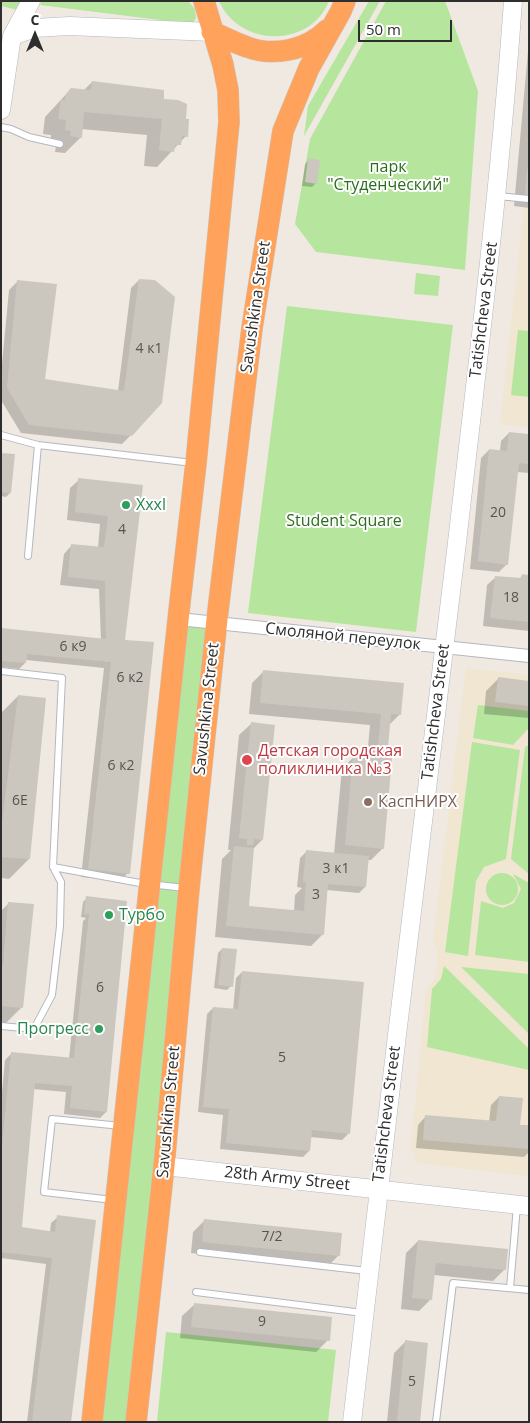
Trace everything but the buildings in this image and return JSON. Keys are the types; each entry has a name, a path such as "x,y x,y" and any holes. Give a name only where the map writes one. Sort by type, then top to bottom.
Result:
{"highway":[{"path":"92,1422 196,463 229,122 223,64 204,3"},
{"name":"Savushkina Street","path":"212,32 250,48 283,52 304,46 326,32 343,6"},
{"name":"Savushkina Street","path":"136,1422 164,1166 189,888 216,624 252,328 284,131 309,68 343,6"}],"main road":[{"path":"1,110 9,34 31,1"},
{"name":"Tatishcheva Street","path":"352,1422 378,1189 497,196 513,1"},
{"path":"9,34 34,28 69,26 212,32"},
{"name":"28th Army Street","path":"164,1166 523,1205"}],"street":[{"name":"Смоляной переулок","path":"179,619 529,656"}],"lane":[{"path":"1,127 29,137 60,144"},
{"path":"497,196 529,198"},
{"path":"1,435 38,445 196,463"},
{"path":"28,556 38,445"},
{"path":"1,671 62,678 53,867 61,882 60,926 52,995 34,1029 1,1026"},
{"path":"53,867 151,884 189,888"},
{"path":"116,1200 44,1192 52,1119 124,1127"},
{"path":"510,1288 523,1205"},
{"path":"200,1252 369,1272"},
{"path":"436,1422 453,1283 529,1290"},
{"path":"196,1292 364,1314"}],"shaded area":[{"path":"524,208 529,208 529,427 500,424"},
{"path":"466,668 529,675 529,1176 417,1163 411,1148 426,989 434,980 438,965 437,950 433,940"}],"green space":[{"path":"1,1 23,1 18,10 1,6"},
{"path":"42,1 188,1 195,9 196,18 192,24 40,5"},
{"path":"219,1 329,1 320,17 307,28 291,34 274,36 258,34 242,27 229,16"},
{"path":"369,1 380,1 304,136 308,106"},
{"name":"парк \"Студенческий\"","path":"386,1 445,1 478,91 465,270 316,252 295,224 310,139"},
{"path":"416,273 440,276 438,296 414,294"},
{"name":"Student Square","path":"287,306 453,325 416,632 248,613"},
{"path":"518,330 529,331 529,397 511,395"},
{"path":"183,624 210,627 133,1422 93,1422"},
{"path":"478,705 529,711 529,730 513,745 473,738"},
{"path":"472,742 520,750 506,859 484,867 476,881 468,956 445,952"},
{"path":"529,745 529,874 511,859 525,747"},
{"path":"502,873 508,874 513,878 517,883 517,895 513,900 508,904 502,905 496,904 491,900 487,895 486,889 487,883 491,878 496,874"},
{"path":"513,874 529,883 529,962 475,955 481,901 503,908 514,903 521,889"},
{"path":"444,966 529,1049 529,1070 427,1047 432,989 441,979"},
{"path":"461,967 529,974 529,1034"},
{"path":"166,1332 336,1350 328,1422 157,1422"}],"place":[{"name":"Xxxl","path":"126,505"},
{"name":"Детская городская поликлиника №3","path":"247,760"},
{"name":"КаспНИРХ","path":"368,802"},
{"name":"Турбо","path":"109,915"},
{"name":"Прогресс","path":"99,1029"}]}
